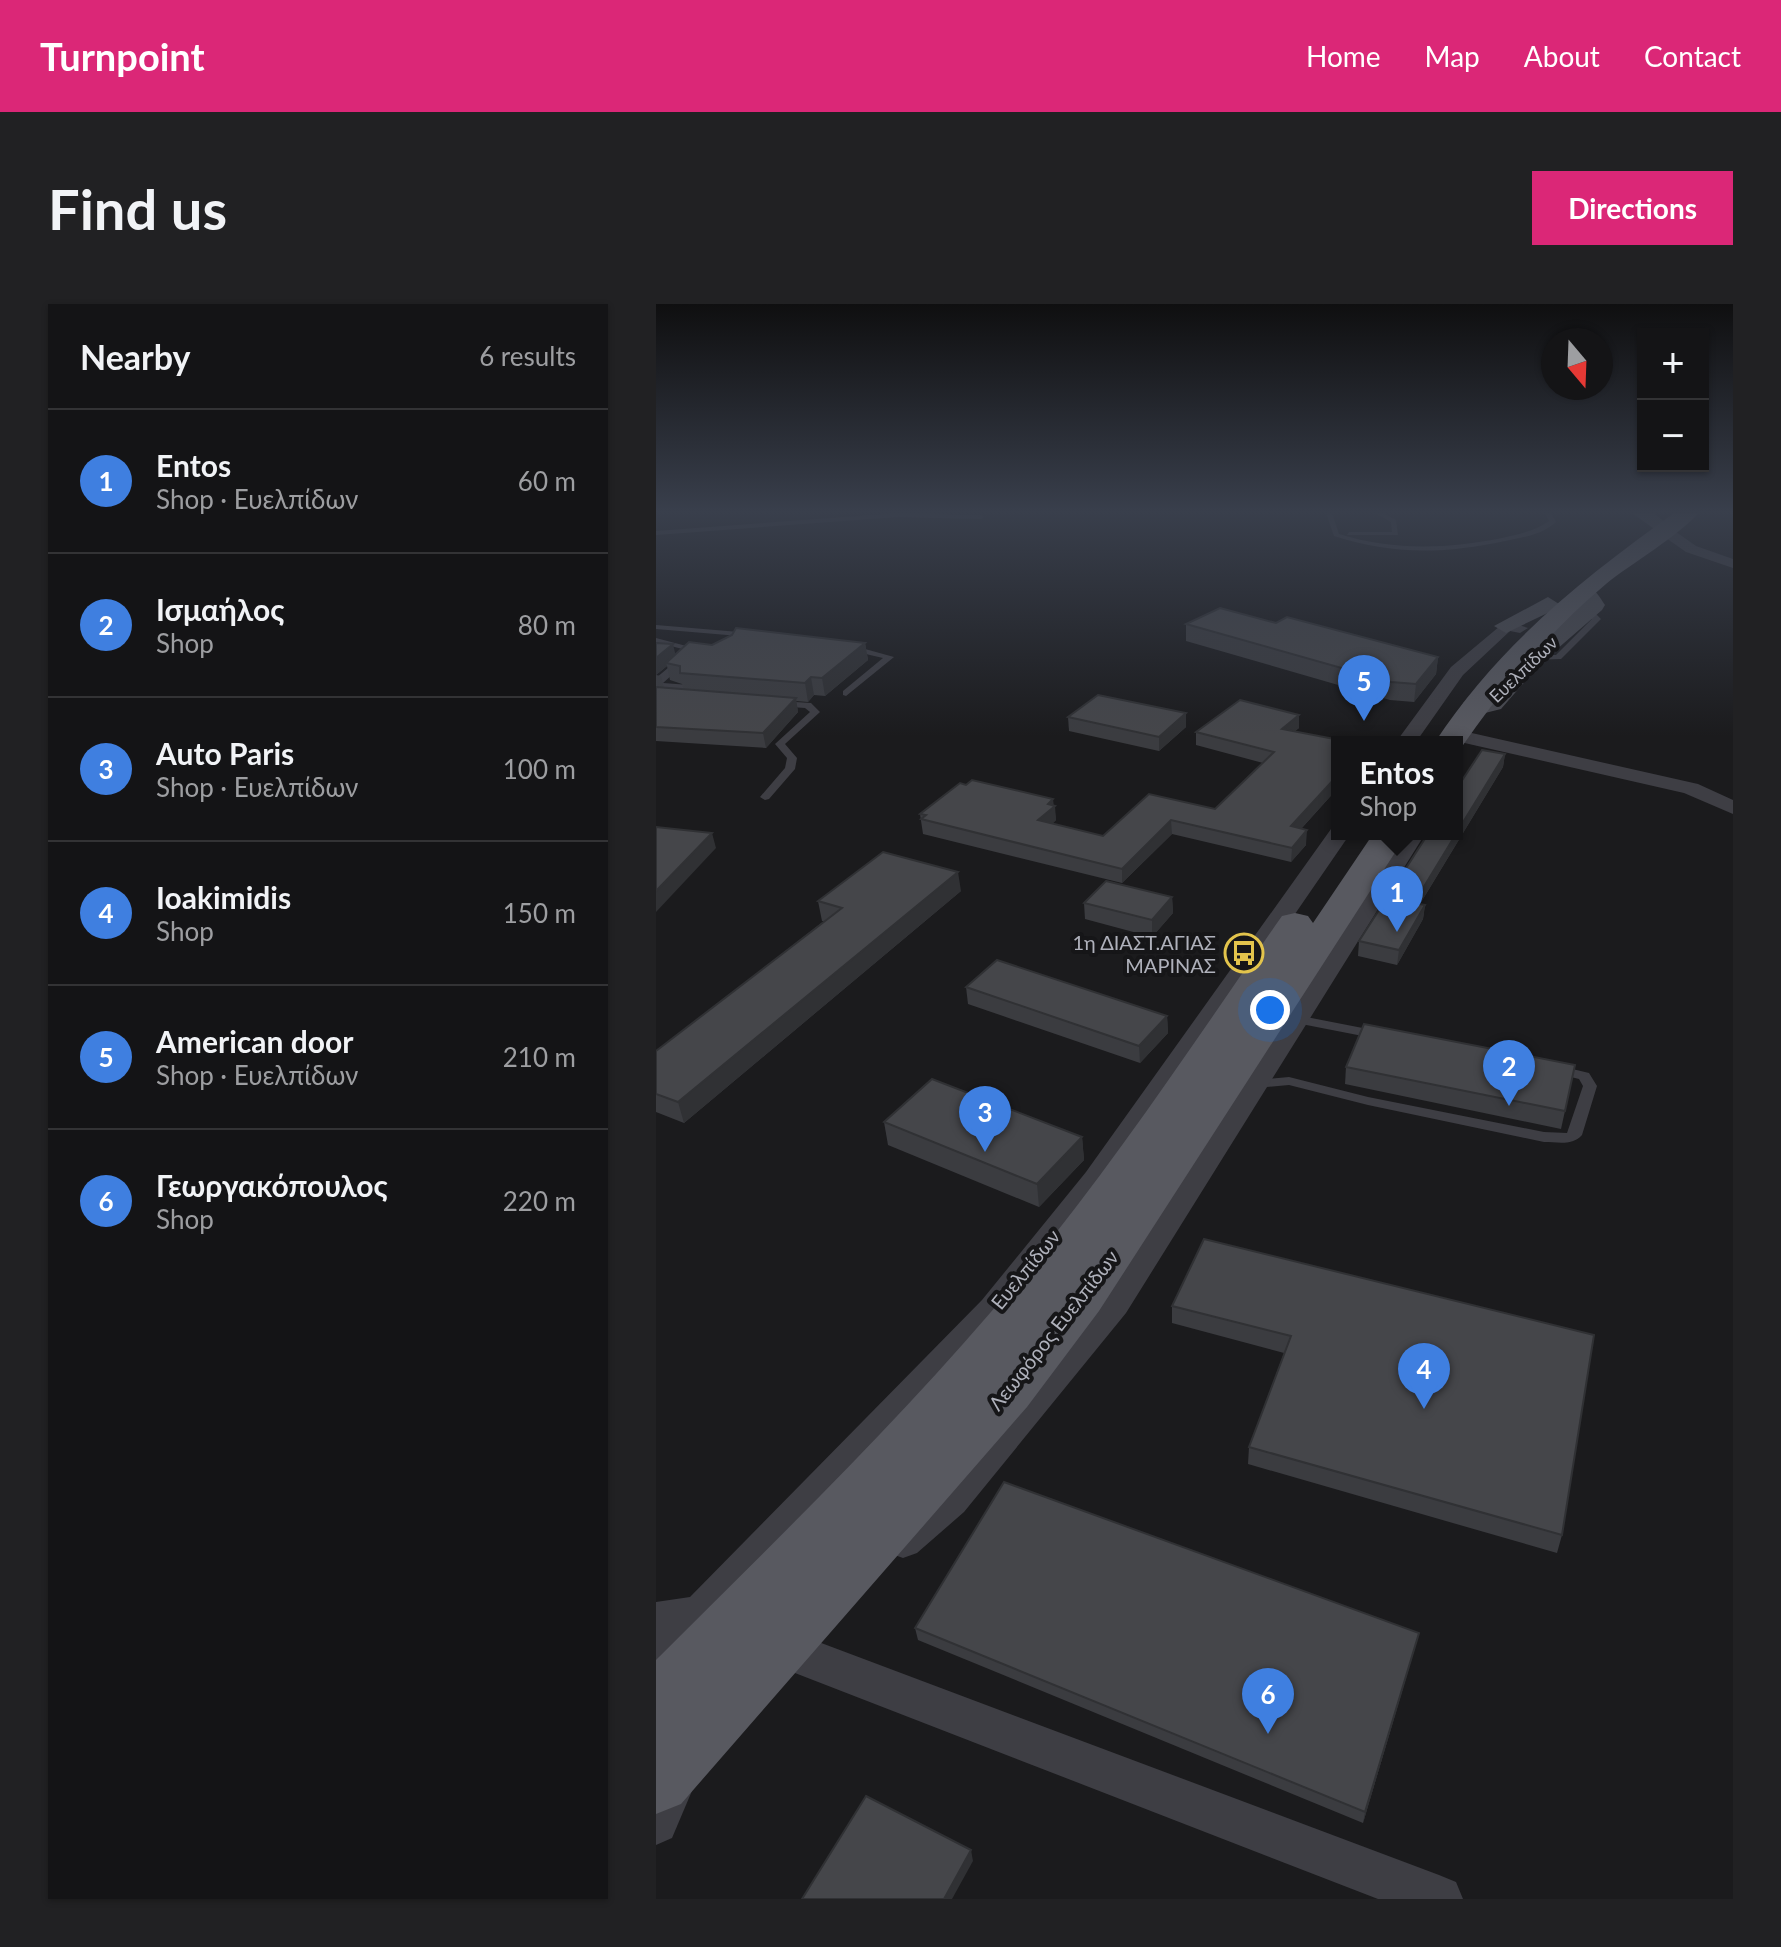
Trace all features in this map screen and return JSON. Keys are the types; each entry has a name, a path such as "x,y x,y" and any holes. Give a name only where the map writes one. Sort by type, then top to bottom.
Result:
{"main road":[{"path":"1436,734 1473,708 1529,639 1548,604 1570,587"},
{"path":"1436,734 1465,672 1529,639 1586,601 1599,587"},
{"name":"Λεωφόρος Ευελπίδων","path":"668,1743 1090,1222 1158,1107 1288,918 1353,840"},
{"name":"Λεωφόρος Ευελπίδων","path":"668,1743 779,1647 1017,1379 1242,1080 1386,840"}],"street":[{"path":"1463,740 1691,788 1733,808"},
{"path":"1288,918 1335,840"},
{"path":"1242,1080 1296,1019 1410,840"},
{"name":"Ευελπίδων","path":"656,1660 994,1309 1158,1107"},
{"path":"656,1621 701,1614"},
{"path":"779,1647 1439,1899"},
{"path":"656,1822 668,1743"}],"lane":[{"path":"657,629 755,635"},
{"path":"657,629 722,644"},
{"path":"656,640 690,648 690,654 659,680 659,685 718,695 656,695"},
{"path":"833,645 890,657 846,693"},
{"path":"762,702 808,705 815,712 780,744 792,758 790,769 765,797"},
{"path":"1296,1019 1396,1038"},
{"path":"1242,1080 1289,1081 1544,1137 1569,1138 1575,1135 1590,1086 1588,1080 1541,1066"}],"building":[{"path":"1220,608 1276,623 1287,617 1438,657 1416,684 1391,682 1186,624"},
{"path":"736,628 865,643 822,678 811,677 805,683 680,673 680,666 666,663 689,642 712,645 732,635"},
{"path":"656,643 673,644 656,658"},
{"path":"656,687 796,698 763,733 656,727"},
{"path":"1098,695 1186,713 1159,737 1068,717"},
{"path":"1240,700 1299,715 1282,729 1331,738 1331,783 1291,826 1307,830 1292,848 1171,820 1122,869 921,819 926,815 920,814 960,783 966,785 972,780 1053,799 1048,804 1055,806 1038,820 1103,836 1149,794 1215,809 1274,752 1196,732"},
{"path":"1482,750 1505,754 1463,822 1463,779"},
{"path":"656,827 712,833 656,891"},
{"path":"1424,840 1452,840 1414,903 1425,905 1399,950 1359,941"},
{"path":"883,852 958,872 678,1102 656,1094 656,1051 842,908 818,901"},
{"path":"1106,881 1172,897 1152,920 1084,903"},
{"path":"997,960 1167,1016 1139,1046 966,987"},
{"path":"1364,1024 1575,1065 1565,1111 1346,1067"},
{"path":"932,1079 1082,1137 1037,1184 884,1122"},
{"path":"1204,1239 1594,1335 1562,1535 1249,1447 1291,1336 1172,1306"},
{"path":"1004,1482 1419,1633 1365,1812 915,1628"},
{"path":"866,1796 971,1850 944,1899 802,1899"}],"place":[{"name":"American door","path":"1364,721"},
{"name":"Entos","path":"1397,932"},
{"name":"1η ΔΙΑΣΤ.ΑΓΙΑΣ ΜΑΡΙΝΑΣ","path":"1244,953"},
{"name":"Ισμαήλος","path":"1509,1106"},
{"name":"Auto Paris","path":"985,1152"},
{"name":"Ioakimidis","path":"1424,1409"},
{"name":"Γεωργακόπουλος","path":"1268,1734"}]}
